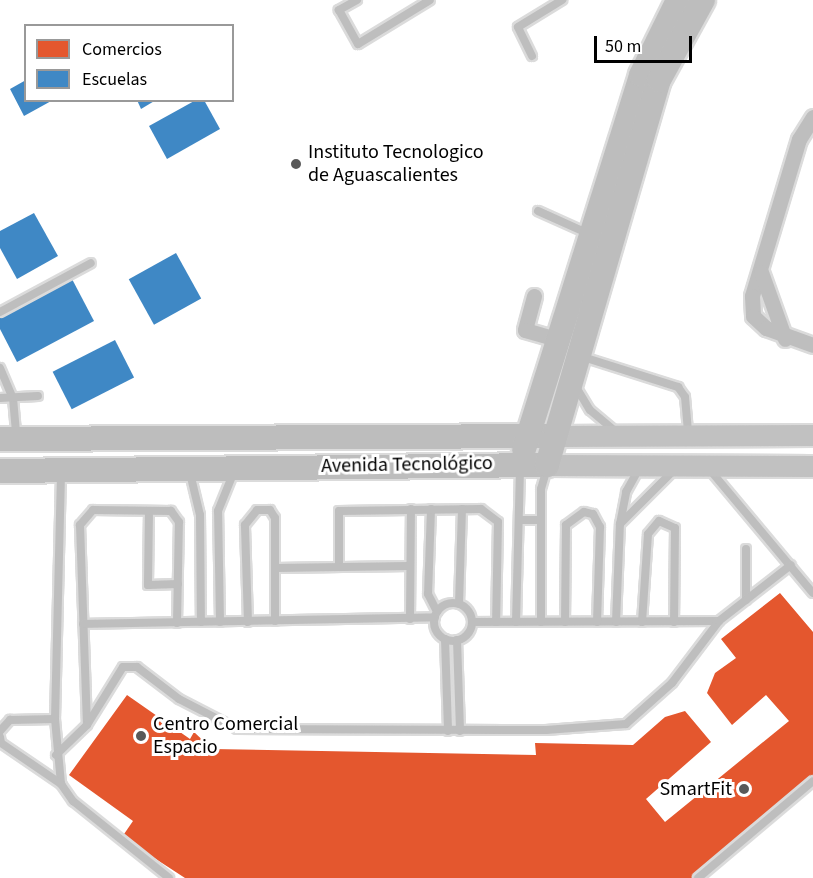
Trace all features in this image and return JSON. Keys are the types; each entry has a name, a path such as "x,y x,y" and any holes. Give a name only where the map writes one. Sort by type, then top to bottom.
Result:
{"main road":[{"path":"520,463 641,75 678,0"},
{"path":"547,465 660,80 703,0"},
{"name":"Avenida Tecnológico","path":"8,439 813,435"},
{"name":"Avenida Tecnológico","path":"0,471 520,463 813,466"}],"street":[{"path":"813,117 799,139 752,296 753,316 785,339 813,345"},
{"path":"761,272 785,339"},
{"path":"534,296 525,330 557,339"}],"lane":[{"path":"357,0 339,10 358,44 430,0"},
{"path":"532,56 518,27 562,0"},
{"path":"538,211 591,235"},
{"path":"0,312 91,264"},
{"path":"578,356 678,387 685,397 688,435"},
{"path":"0,368 13,398 8,439"},
{"path":"571,380 590,410 624,437"},
{"path":"0,398 38,396"},
{"path":"516,622 520,463"},
{"path":"541,622 541,520 547,465"},
{"path":"615,622 620,524 626,492 641,465"},
{"path":"620,524 678,466"},
{"path":"706,466 813,593"},
{"path":"220,622 218,511 237,468"},
{"path":"188,469 200,515 201,622"},
{"path":"61,471 55,719 56,755 62,784 73,801 169,878"},
{"path":"339,567 339,511 482,508 498,522 496,622"},
{"path":"411,509 411,619"},
{"path":"431,509 428,594 436,615 436,630 445,639 457,640"},
{"path":"462,509 459,604 472,622"},
{"path":"87,725 80,525 93,510 171,511 179,522 177,622"},
{"path":"248,622 245,525 257,510 270,510 275,518 275,621"},
{"path":"149,511 148,585 178,584"},
{"path":"565,622 566,525 584,512 592,514 600,527 597,622"},
{"path":"519,520 541,520"},
{"path":"642,622 648,534 659,521 675,528 674,622"},
{"path":"746,549 746,600"},
{"path":"56,755 87,725 123,667 137,667 179,699 237,729 460,731 626,724 672,682 719,621 791,565"},
{"path":"275,568 410,566"},
{"path":"83,624 411,619 436,615 459,604"},
{"path":"472,622 719,621"},
{"path":"460,731 457,640 472,622"},
{"path":"445,639 448,730"},
{"path":"0,731 10,720 55,719"},
{"path":"0,737 1,743 62,784"},
{"path":"698,878 813,781"}],"building: Comercios":[{"name":"Centro Comercial Espacio","path":"780,593 813,632 813,776 692,878 185,878 122,837 133,821 69,775 127,695 190,739 194,732 212,749 536,755 535,743 633,745 665,717 685,711 711,742 646,799 665,822 789,721 766,695 732,725 707,693 715,673 736,658 721,639"}],"building: Escuelas":[{"path":"24,81 24,102 49,102 24,116 10,89"},
{"path":"138,102 153,102 141,109"},
{"path":"192,102 205,102 220,129 167,159 149,126"},
{"path":"34,213 58,256 17,279 0,248 0,231"},
{"path":"176,253 201,298 154,325 129,279"},
{"path":"72,279 94,321 17,362 0,329 0,317"},
{"path":"115,340 134,377 72,409 53,372"}],"place":[{"name":"Instituto Tecnologico de Aguascalientes","path":"296,164"},
{"name":"Centro Comercial Espacio","path":"141,736"},
{"name":"SmartFit","path":"744,789"}]}
